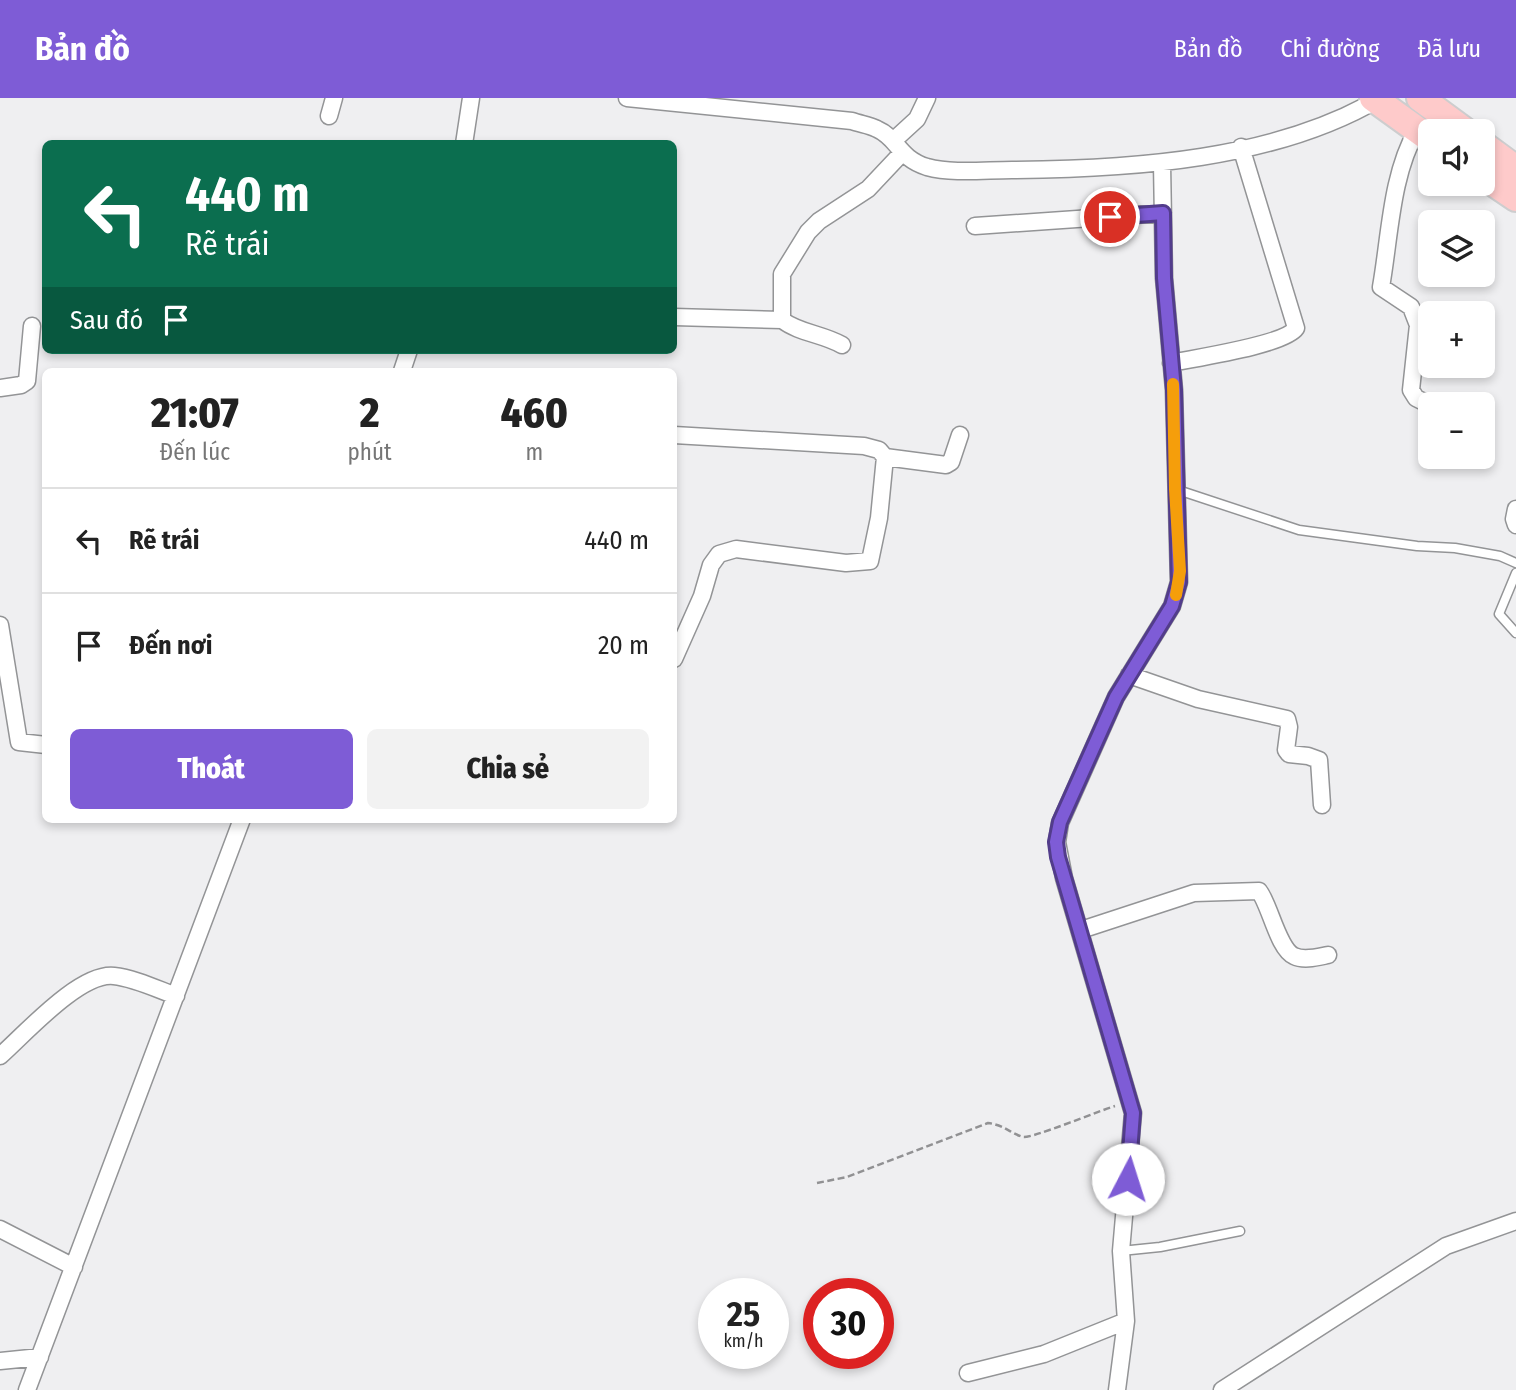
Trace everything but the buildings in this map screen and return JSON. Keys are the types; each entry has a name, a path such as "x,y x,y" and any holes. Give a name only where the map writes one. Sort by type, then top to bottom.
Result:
{"highway":[{"path":"1420,98 1449,119"},
{"path":"1377,99 1418,131"},
{"path":"1495,154 1516,169"},
{"path":"1495,183 1516,198"}],"street":[{"path":"329,116 334,98"},
{"path":"465,140 471,98"},
{"path":"627,98 852,121 879,129 917,163 940,169 1047,169 1162,163 1307,130 1344,117 1377,99"},
{"path":"782,320 785,269 807,232 868,189 917,119 927,98"},
{"path":"1418,139 1408,146 1399,181 1381,287 1411,307 1418,325 1411,390 1418,399"},
{"path":"1171,363 1260,345 1289,335 1296,328 1241,147"},
{"path":"1117,1390 1126,1321 1121,1251 1133,1113 1058,857 1056,842 1060,822 1116,697 1177,593 1180,571 1175,489 1174,390 1164,278 1162,163"},
{"path":"975,226 1163,213"},
{"path":"677,317 782,320 792,326 829,337 842,345"},
{"path":"0,388 21,385 27,381 33,326"},
{"path":"677,435 864,446 880,450 885,457 879,518 870,561 846,563 736,549 719,554 711,565 702,596 677,652"},
{"path":"885,457 946,465 951,462 960,435"},
{"path":"1516,509 1516,525"},
{"path":"0,625 19,743 42,745"},
{"path":"1129,675 1198,699 1287,719 1289,727 1286,750 1289,754 1318,760 1322,805"},
{"path":"27,1390 241,823"},
{"path":"1081,930 1194,893 1259,891 1267,901 1286,948 1293,956 1328,956"},
{"path":"0,1056 82,984 100,977 114,976 176,996"},
{"path":"1222,1390 1446,1246 1516,1221"},
{"path":"0,1229 74,1267"},
{"path":"968,1373 1044,1354 1126,1321"},
{"path":"0,1361 40,1357"}],"lane":[{"path":"1175,489 1299,530 1417,546 1455,548 1500,556 1516,563"},
{"path":"1516,573 1499,614 1516,633"},
{"path":"1121,1251 1160,1247 1240,1231"}],"path":[{"path":"817,1183 847,1177 988,1123 1001,1124 1022,1137 1036,1136 1063,1123 1130,1101"}],"slow traffic":[{"path":"1173,384 1180,571 1176,595"}],"route":[{"path":"1110,217 1163,213 1164,278 1174,390 1175,489 1180,571 1172,606 1116,697 1060,822 1056,842 1064,878 1129,1094 1133,1113 1128,1179"}]}
